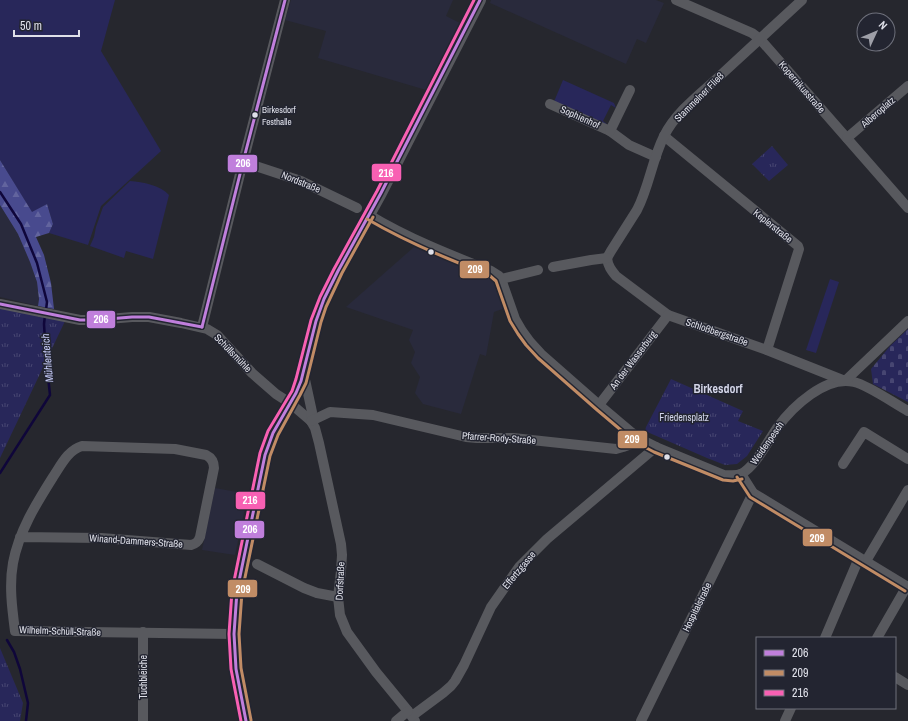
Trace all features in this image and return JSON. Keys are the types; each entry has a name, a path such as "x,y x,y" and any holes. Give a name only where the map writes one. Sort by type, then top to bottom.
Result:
{"street":[{"path":"202,327 285,0"},
{"path":"246,721 236,669 234,634 237,591 265,455 273,433 296,393 304,375 321,305 480,0"},
{"name":"Kopernikusstraße","path":"676,0 752,33 760,39 907,205"},
{"name":"Stammelner Fließ","path":"607,258 640,204 664,136 674,121 689,104 802,0"},
{"name":"Alberoplatz","path":"847,138 908,86"},
{"name":"Sophienhof","path":"610,131 630,90"},
{"name":"Sophienhof","path":"550,104 610,131 628,145 656,157"},
{"name":"Keplerstraße","path":"664,136 798,246 799,249 767,350"},
{"name":"Nordstraße","path":"243,162 310,184 356,208"},
{"path":"369,215 433,248 491,271 499,276 515,319 530,342 541,354 599,405 642,440 724,475 733,476 741,474 753,493 907,587 878,637"},
{"path":"553,267 607,258"},
{"name":"Schloßbergstraße","path":"607,258 608,265 616,276 668,315 767,350 845,381"},
{"path":"501,279 538,270"},
{"name":"Schüllsmühle","path":"0,304 80,320 149,317 202,327 217,336 252,373 276,394 290,403"},
{"name":"An der Wasserburg","path":"599,405 668,315"},
{"path":"845,381 908,320"},
{"name":"Dorfstraße","path":"304,375 312,412 311,421"},
{"path":"845,381 854,382 867,387 908,411"},
{"name":"Weidenpesch","path":"741,474 749,469 754,463 778,427 795,407 817,391 845,381"},
{"name":"Dorfstraße","path":"290,403 311,421 315,428 319,443 341,544 342,555 338,597 340,615 348,632 376,672 412,716"},
{"name":"Pfarrer-Rody-Straße","path":"311,421 330,412 365,414 477,438 513,438 616,449 642,440"},
{"path":"844,464 864,432 908,459"},
{"name":"Winand-Dammers-Straße","path":"20,537 101,538 191,545 196,544 198,541 214,468 210,457 175,449 82,446 77,448"},
{"name":"Effertzgasse","path":"396,721 412,716 456,681 491,606 518,567 547,539 656,447"},
{"name":"Wilhelm-Schüll-Straße","path":"77,448 71,452 63,462 38,500 20,537 12,564 11,599 15,631 234,634"},
{"path":"827,637 863,559 908,490"},
{"name":"Hospitalstraße","path":"641,721 753,493"},
{"path":"257,564 304,588 317,593 338,597"},
{"name":"Tuchbleiche","path":"143,632 143,721"},
{"path":"785,721 791,709"}],"shaded area":[{"path":"291,0 453,0 446,16 460,23 426,90 318,58 326,31 285,20"},
{"path":"491,0 656,0 664,3 646,43 637,39 626,64 490,3"},
{"path":"0,205 18,234 30,262 37,282 39,297 38,306 0,297"},
{"path":"414,247 492,279 499,287 505,308 494,312 486,356 480,354 461,414 423,404 415,393 420,377 411,363 415,352 409,340 413,330 346,307"},
{"path":"215,488 248,494 235,555 202,550"}],"green space":[{"path":"0,0 115,0 101,51 161,151 101,206 88,245 49,233 53,224 47,204 32,213 0,160"},
{"path":"563,80 614,103 616,108 611,105 603,121 608,125 553,104"},
{"path":"772,146 788,165 769,181 752,164"},
{"path":"0,160 32,212 47,204 53,224 49,233 36,237 44,255 51,283 54,309 38,306 39,299 37,282 30,262 18,234 0,205"},
{"path":"130,181 156,186 169,195 153,259 126,251 124,258 90,246 103,207"},
{"path":"830,279 839,282 816,353 806,350"},
{"path":"0,306 66,319 0,458"},
{"path":"908,329 908,402 873,384 871,369 890,346"},
{"name":"Friedensplatz","path":"671,379 743,411 738,421 763,431 747,456 737,464 725,465 645,431"},
{"path":"0,648 23,703 20,721 0,721"}],"waterway":[{"name":"Mühlenteich","path":"0,192 21,224 37,263 47,302 46,310"},
{"name":"Mühlenteich","path":"0,473 50,395 46,357 44,324 45,315"},
{"name":"Mühlenteich","path":"7,640 14,652 20,669 28,703 26,721"}],"transit line":[{"name":"206","path":"202,327 285,0"},
{"name":"216","path":"241,721 231,669 229,634 232,591 260,453 268,431 292,391 311,320 320,297 377,191 474,0"},
{"name":"206","path":"246,721 236,669 234,634 237,591 265,455 273,433 296,393 301,381 316,321 324,299 381,193 480,0"},
{"name":"209","path":"251,720 241,668 239,634 242,592 270,456 278,435 306,383 326,307 342,273 373,217"},
{"name":"209","path":"367,219 427,250 489,275 496,281 510,321 526,345 538,358 596,409 639,444 654,452 723,480 733,481 742,479"},
{"name":"206","path":"0,304 80,320 149,317 202,327"},
{"name":"209","path":"737,477 750,497 905,591"}],"place":[{"name":"Birkesdorf Festhalle","path":"255,115"}],"district":[{"name":"Birkesdorf","path":"718,389"}]}
